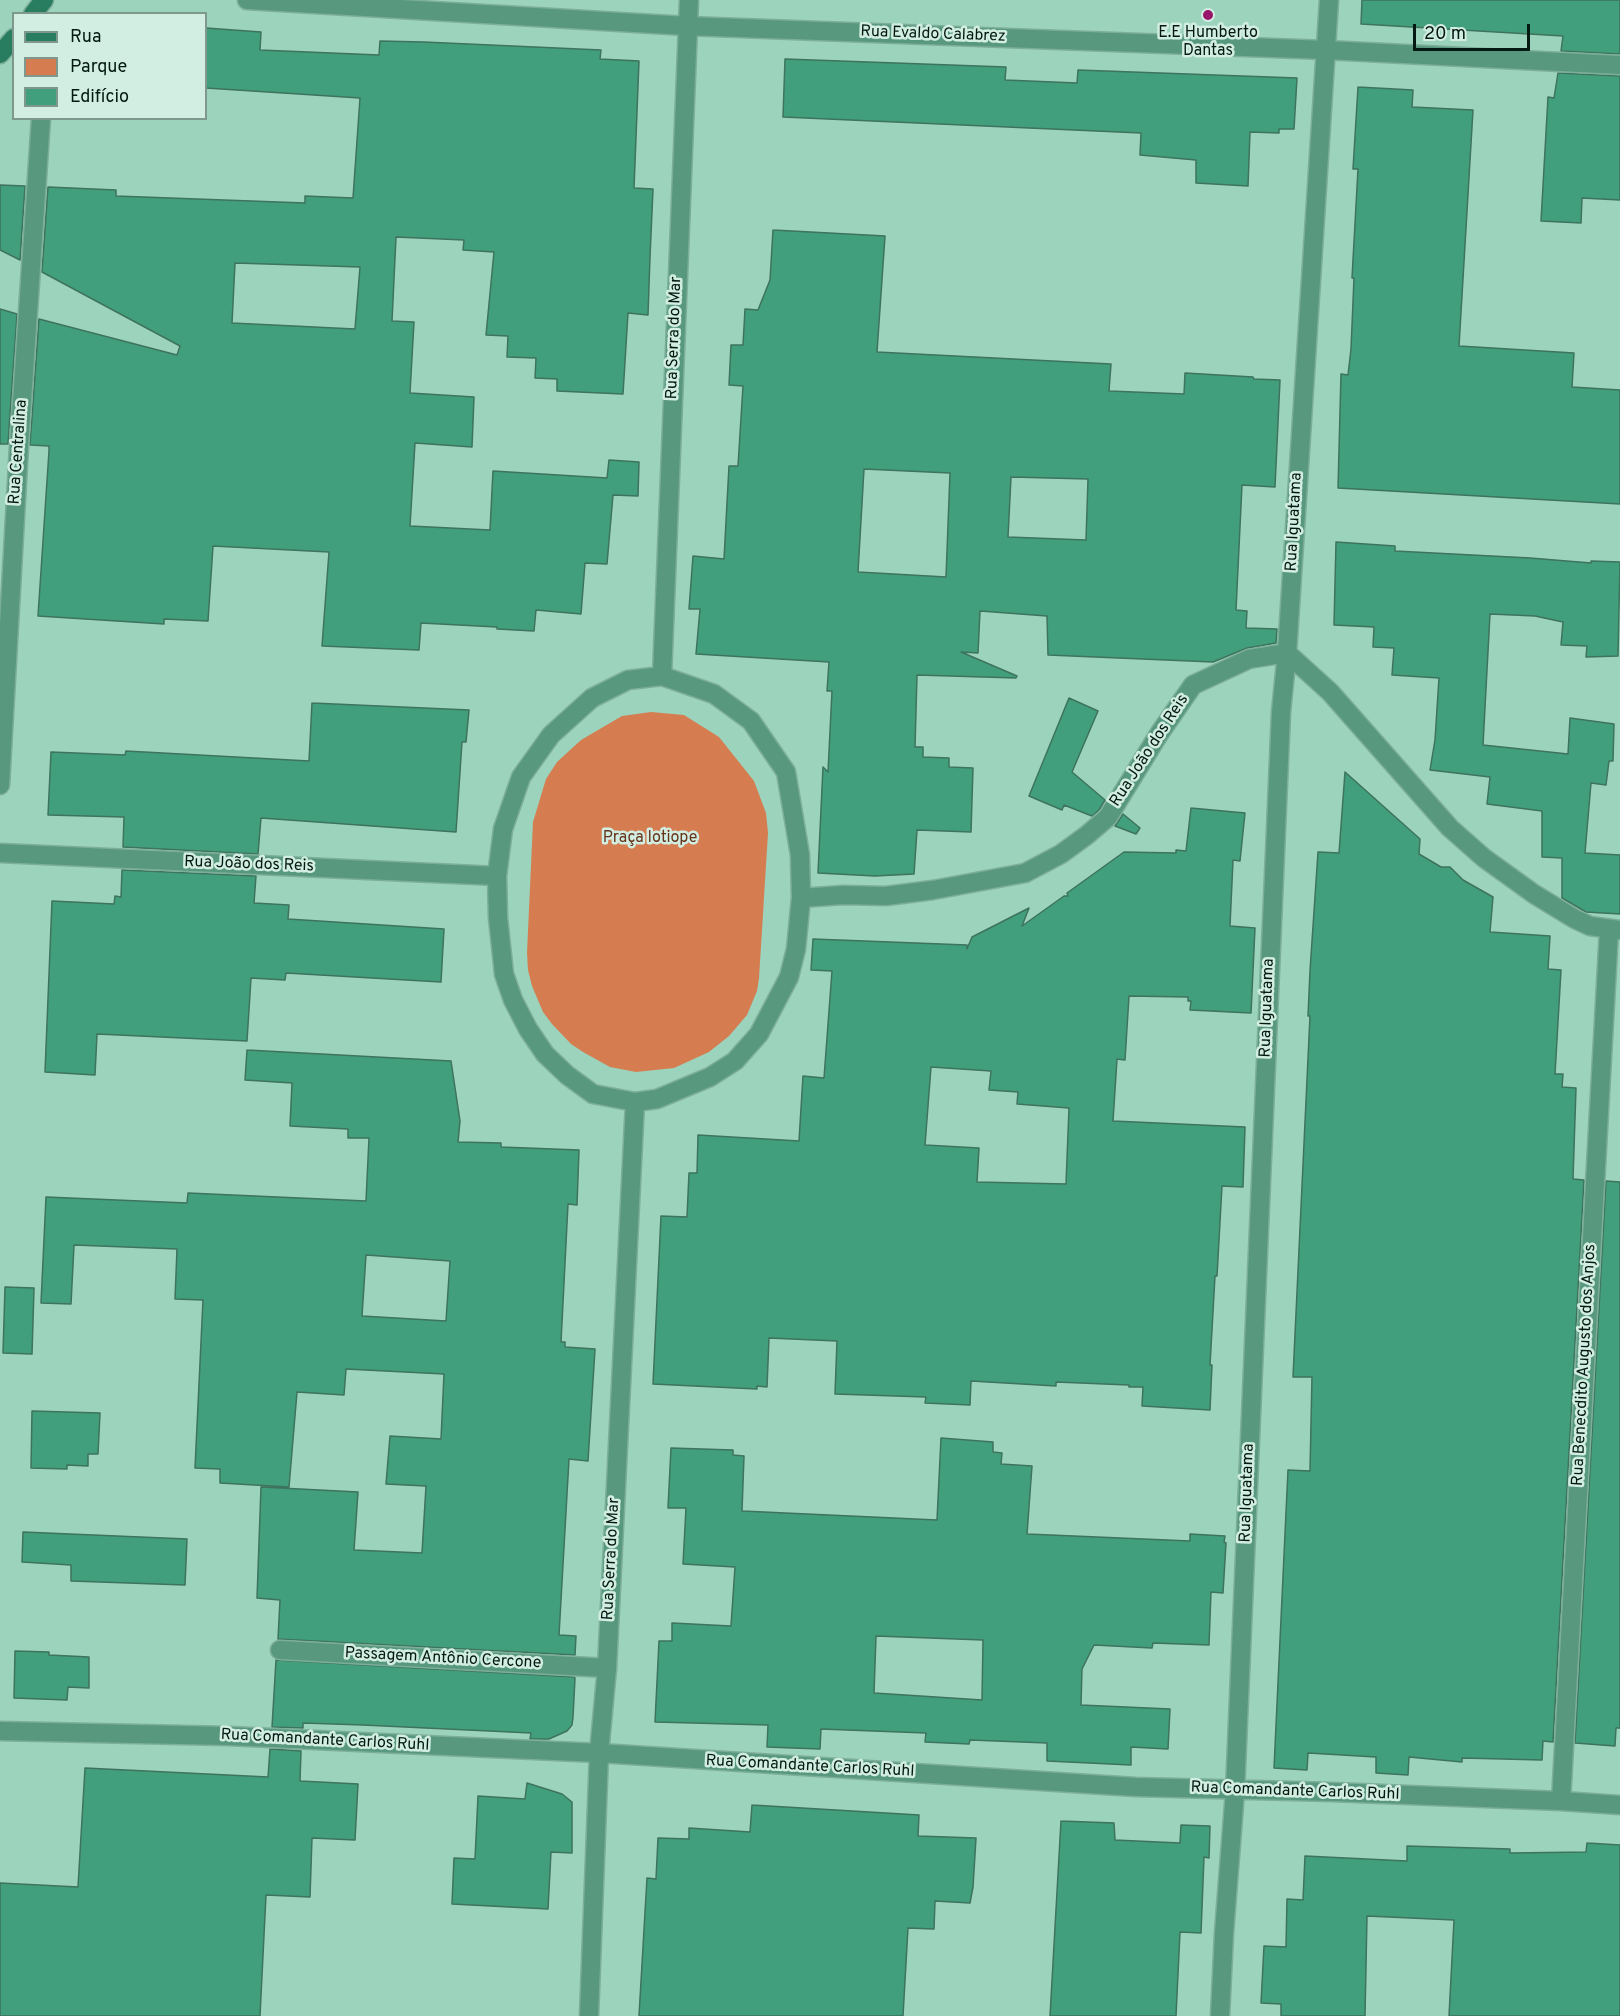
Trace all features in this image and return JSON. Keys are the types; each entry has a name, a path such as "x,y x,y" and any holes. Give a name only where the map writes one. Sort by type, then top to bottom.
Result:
{"street":[{"path":"35,12 44,0"},
{"name":"Rua Evaldo Calabrez","path":"247,0 687,26 1326,50 1620,65"},
{"name":"Rua Serra do Mar","path":"662,676 689,0"},
{"name":"Rua Iguatama","path":"1220,2016 1224,1933 1236,1791 1281,712 1287,653 1329,0"},
{"path":"0,54 12,40"},
{"name":"Rua Centralina","path":"0,785 40,120"},
{"path":"1287,653 1330,692 1450,828 1484,858 1534,894 1575,919 1590,926 1615,930"},
{"name":"Rua João dos Reis","path":"801,898 843,895 886,896 953,887 1025,873 1061,854 1087,836 1108,817 1159,734 1193,685 1249,659 1287,653"},
{"path":"662,676 714,694 751,720 786,772 800,855 801,898 796,949 789,977 759,1034 735,1061 710,1077 657,1099 635,1102 593,1094 567,1075 545,1054 528,1029 513,1000 504,974 498,927 497,876 503,829 521,777 550,735 592,698 628,680 662,676"},
{"name":"Rua João dos Reis","path":"0,853 497,876"},
{"name":"Rua Benecdito Augusto dos Anjos","path":"1561,1801 1615,930"},
{"name":"Rua Serra do Mar","path":"589,2016 599,1754 607,1668 635,1102"},
{"name":"Passagem Antônio Cercone","path":"280,1650 607,1668"},
{"name":"Rua Comandante Carlos Ruhl","path":"0,1731 228,1736 599,1754 1137,1787 1332,1792 1620,1805"}],"green space":[{"name":"Praça Iotiope","path":"651,712 684,715 719,737 754,781 766,813 768,833 759,978 757,991 747,1015 729,1036 709,1052 674,1068 636,1072 610,1067 583,1052 571,1044 552,1024 543,1012 532,986 527,953 533,822 546,779 557,762 581,740 622,716"}],"building":[{"path":"1362,0 1620,0 1620,54 1561,51 1563,36 1361,24"},
{"path":"207,28 261,32 260,50 379,55 380,41 424,42 601,50 600,59 639,61 634,188 653,189 648,315 628,313 623,394 557,391 557,379 535,378 536,358 507,357 508,336 486,335 494,252 463,250 464,240 396,237 392,321 414,322 410,393 474,397 472,447 415,443 410,526 490,530 493,471 607,478 609,460 639,462 638,496 613,495 607,564 585,563 581,614 536,610 534,631 421,623 419,650 322,646 329,552 213,546 208,621 164,619 164,624 38,616 49,451 49,446 30,445 39,319 177,355 180,346 42,272 48,187 116,190 116,196 305,203 305,196 353,198 360,98 207,88","holes":["235,263 360,267 355,329 232,323"]},
{"path":"785,59 1006,67 1005,80 1077,83 1078,70 1297,78 1294,129 1279,129 1279,133 1250,132 1248,186 1196,183 1196,160 1140,155 1141,133 783,117"},
{"path":"1558,73 1620,76 1620,200 1582,198 1581,223 1541,221 1548,97 1554,98"},
{"path":"1358,87 1413,90 1412,107 1473,110 1459,346 1574,353 1572,387 1620,390 1620,504 1338,488 1341,374 1348,375 1351,349 1358,169 1353,169"},
{"path":"0,185 25,186 20,260 0,250"},
{"path":"773,230 885,236 877,352 1111,364 1109,391 1184,394 1185,373 1280,380 1275,487 1242,485 1236,610 1247,611 1246,628 1277,629 1276,643 1247,648 1213,662 1048,655 1047,616 980,611 978,653 961,652 1017,676 1016,678 917,675 915,747 923,747 923,757 949,758 949,767 973,768 971,832 917,830 914,874 875,876 818,873 823,767 828,772 832,691 827,691 829,662 696,654 700,609 689,609 693,556 724,559 729,466 738,466 743,386 729,385 731,345 743,345 745,309 758,310 770,280","holes":["864,469 950,473 946,577 858,572","1011,477 1088,479 1086,540 1008,537"]},
{"path":"0,309 17,314 8,444 0,444"},
{"path":"1336,542 1395,546 1395,551 1591,563 1591,561 1620,562 1618,656 1586,657 1587,646 1561,645 1563,622 1535,616 1490,614 1483,745 1568,754 1570,718 1614,724 1613,761 1609,761 1606,785 1591,783 1585,853 1620,855 1620,914 1586,912 1562,898 1562,858 1542,857 1542,811 1487,804 1490,777 1430,770 1435,740 1439,678 1392,675 1394,648 1373,647 1374,627 1334,625"},
{"path":"1069,698 1098,711 1072,772 1105,800 1092,816 1064,805 1062,810 1029,796"},
{"path":"312,703 469,710 466,742 462,742 456,832 261,818 258,854 123,847 124,817 48,815 51,752 125,755 126,751 309,761"},
{"path":"1345,772 1420,839 1419,854 1441,867 1450,867 1463,880 1493,897 1490,932 1550,936 1548,969 1561,970 1555,1074 1563,1074 1562,1087 1576,1088 1573,1179 1584,1180 1553,1742 1543,1741 1542,1760 1462,1758 1462,1762 1409,1757 1408,1775 1376,1773 1376,1757 1308,1753 1307,1770 1274,1768 1288,1470 1310,1471 1312,1377 1293,1377 1310,1016 1308,1016 1310,971 1318,852 1339,853"},
{"path":"1191,808 1245,813 1240,861 1233,860 1230,926 1255,928 1251,1013 1190,1010 1191,1001 1188,1001 1188,997 1129,996 1125,1060 1117,1059 1113,1121 1245,1127 1243,1187 1222,1186 1210,1365 1212,1365 1210,1410 1142,1406 1143,1387 1129,1387 1129,1385 1056,1382 1056,1386 971,1381 970,1405 925,1403 926,1397 835,1394 837,1341 769,1338 767,1387 757,1386 757,1389 653,1384 661,1216 687,1217 689,1173 697,1173 698,1135 799,1141 803,1076 824,1078 832,971 811,970 813,939 967,945 967,949 972,937 1029,908 1022,926 1064,896 1068,896 1067,893 1124,852 1176,853 1176,850 1186,851","holes":["931,1067 991,1071 989,1090 1018,1092 1017,1104 1069,1108 1066,1184 977,1182 979,1148 925,1145"]},
{"path":"1123,814 1140,828 1136,834 1115,826"},
{"path":"122,870 256,876 254,903 289,905 288,919 444,929 441,982 286,973 285,980 251,978 247,1041 97,1034 95,1075 45,1072 52,901 114,904 115,896 121,897"},
{"path":"247,1050 451,1061 460,1121 458,1142 501,1143 501,1147 579,1150 577,1205 568,1204 561,1342 565,1342 565,1347 595,1349 588,1461 569,1459 559,1635 576,1636 575,1655 278,1639 280,1600 257,1598 261,1487 358,1492 354,1550 422,1553 426,1486 386,1484 390,1436 441,1439 444,1374 346,1369 344,1395 297,1392 289,1487 220,1483 220,1469 195,1468 203,1300 175,1299 177,1249 74,1245 71,1304 41,1303 46,1197 187,1203 188,1193 366,1201 369,1138 348,1138 348,1129 290,1126 292,1083 245,1080","holes":["366,1255 450,1261 446,1321 362,1316"]},
{"path":"1606,1181 1620,1182 1620,1728 1616,1728 1615,1746 1575,1743"},
{"path":"5,1287 34,1288 32,1354 3,1353"},
{"path":"32,1411 100,1413 98,1454 88,1454 88,1466 67,1465 67,1469 31,1468"},
{"path":"941,1438 993,1442 993,1452 1002,1453 1001,1464 1032,1466 1027,1534 1190,1541 1190,1534 1225,1536 1223,1593 1211,1592 1209,1645 1153,1643 1152,1648 1094,1645 1082,1669 1081,1705 1170,1709 1168,1749 1131,1747 1131,1765 1047,1761 1047,1743 970,1740 969,1744 925,1742 926,1733 821,1729 820,1749 767,1747 768,1725 655,1722 659,1641 672,1641 672,1623 731,1626 735,1567 683,1564 686,1508 668,1508 671,1448 733,1450 733,1455 744,1456 742,1511 937,1520","holes":["876,1636 983,1640 982,1700 874,1693"]},
{"path":"23,1532 187,1539 185,1585 71,1581 71,1565 22,1562"},
{"path":"15,1651 89,1657 89,1688 68,1687 67,1700 14,1698"},
{"path":"276,1660 574,1677 572,1725 567,1731 549,1739 530,1739 531,1733 363,1725 303,1723 303,1728 272,1727"},
{"path":"270,1749 301,1751 300,1781 358,1784 355,1840 312,1838 310,1897 266,1895 260,2016 0,2016 0,1883 78,1887 85,1768 268,1777"},
{"path":"527,1783 562,1794 572,1802 572,1853 551,1852 548,1909 452,1904 454,1858 475,1859 478,1796 525,1799"},
{"path":"752,1805 919,1815 918,1836 976,1838 970,1903 935,1901 934,1929 908,1928 903,2016 639,2016 647,1878 656,1879 658,1838 689,1839 689,1828 750,1832"},
{"path":"1061,1821 1114,1823 1115,1840 1180,1843 1181,1825 1210,1826 1209,1858 1204,1857 1201,1933 1180,1932 1176,2016 1050,2016"},
{"path":"1587,1843 1620,1845 1620,2016 1449,2016 1454,1920 1367,1916 1365,2016 1281,2016 1281,2004 1261,2003 1264,1946 1286,1947 1287,1899 1303,1900 1305,1856 1407,1861 1407,1846 1510,1849 1510,1853 1586,1852"}],"place":[{"name":"E.E Humberto Dantas","path":"1208,15"}]}
